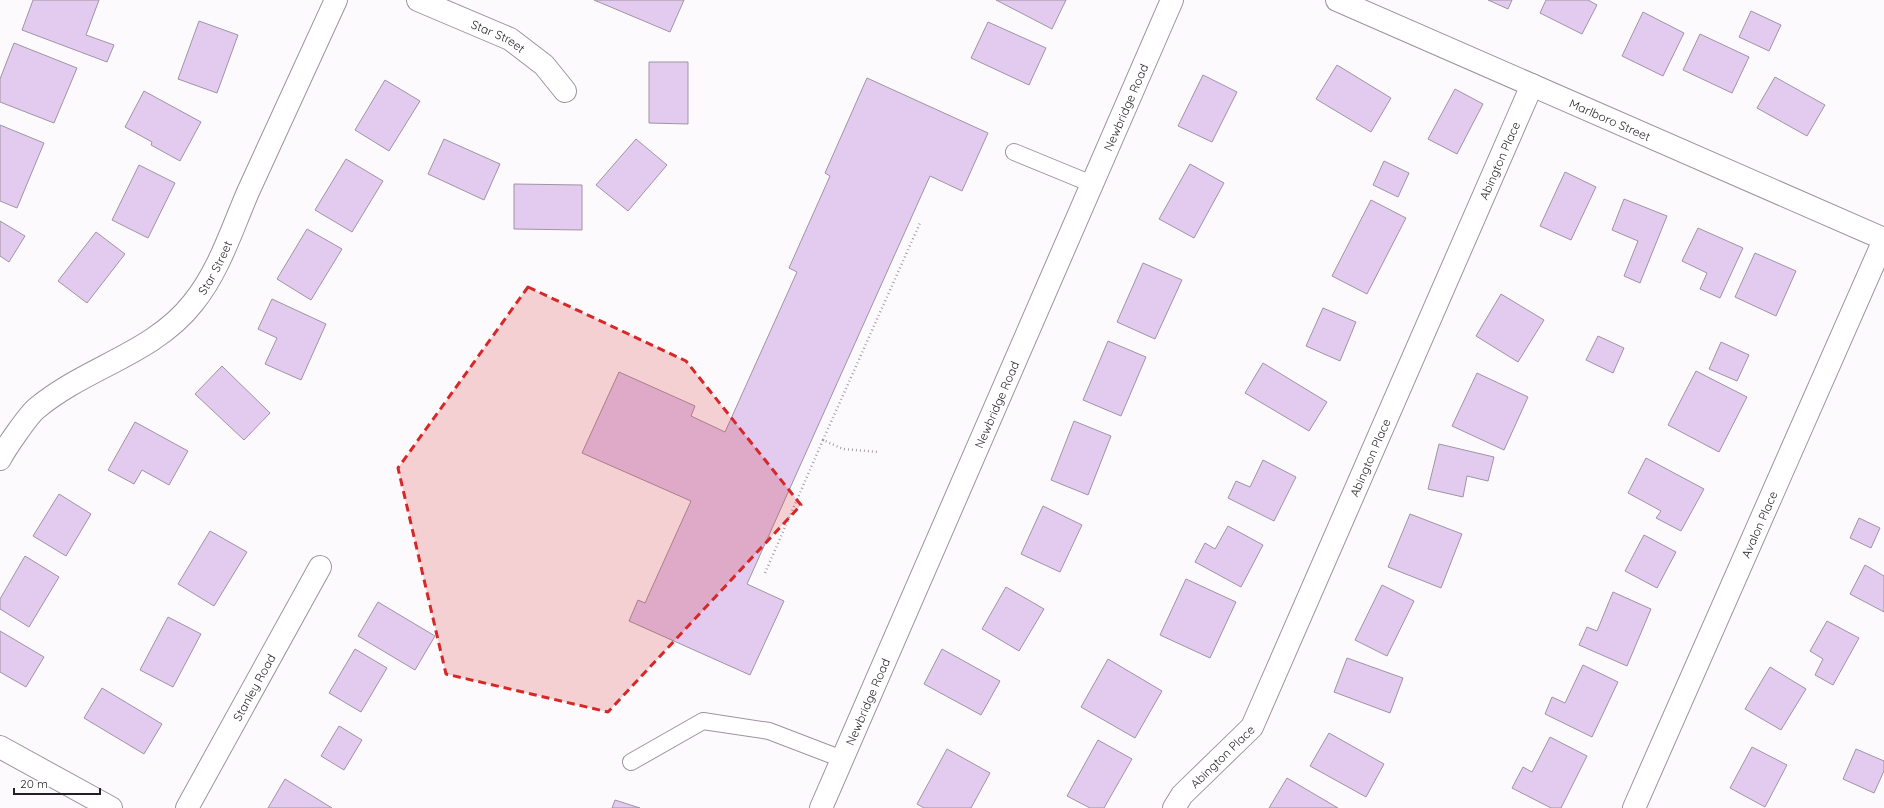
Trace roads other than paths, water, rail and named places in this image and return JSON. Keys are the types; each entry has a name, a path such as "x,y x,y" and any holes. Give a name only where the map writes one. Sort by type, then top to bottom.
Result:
{"street":[{"name":"Star Street","path":"0,459 35,409 58,392 150,343 172,326 194,302 213,271 291,95 336,0"},
{"name":"Star Street","path":"418,0 510,40 544,65 564,91"},
{"name":"Newbridge Road","path":"821,808 1172,0"},
{"name":"Marlboro Street","path":"1337,0 1884,240"},
{"name":"Abington Place","path":"1174,808 1182,795 1252,727 1532,85"},
{"name":"Avalon Place","path":"1634,808 1884,240"},
{"name":"Stanley Road","path":"187,808 320,567"},
{"path":"0,747 111,808"}],"lane":[{"path":"1014,152 1092,184"},
{"path":"631,762 703,721 769,731 842,759"}]}
